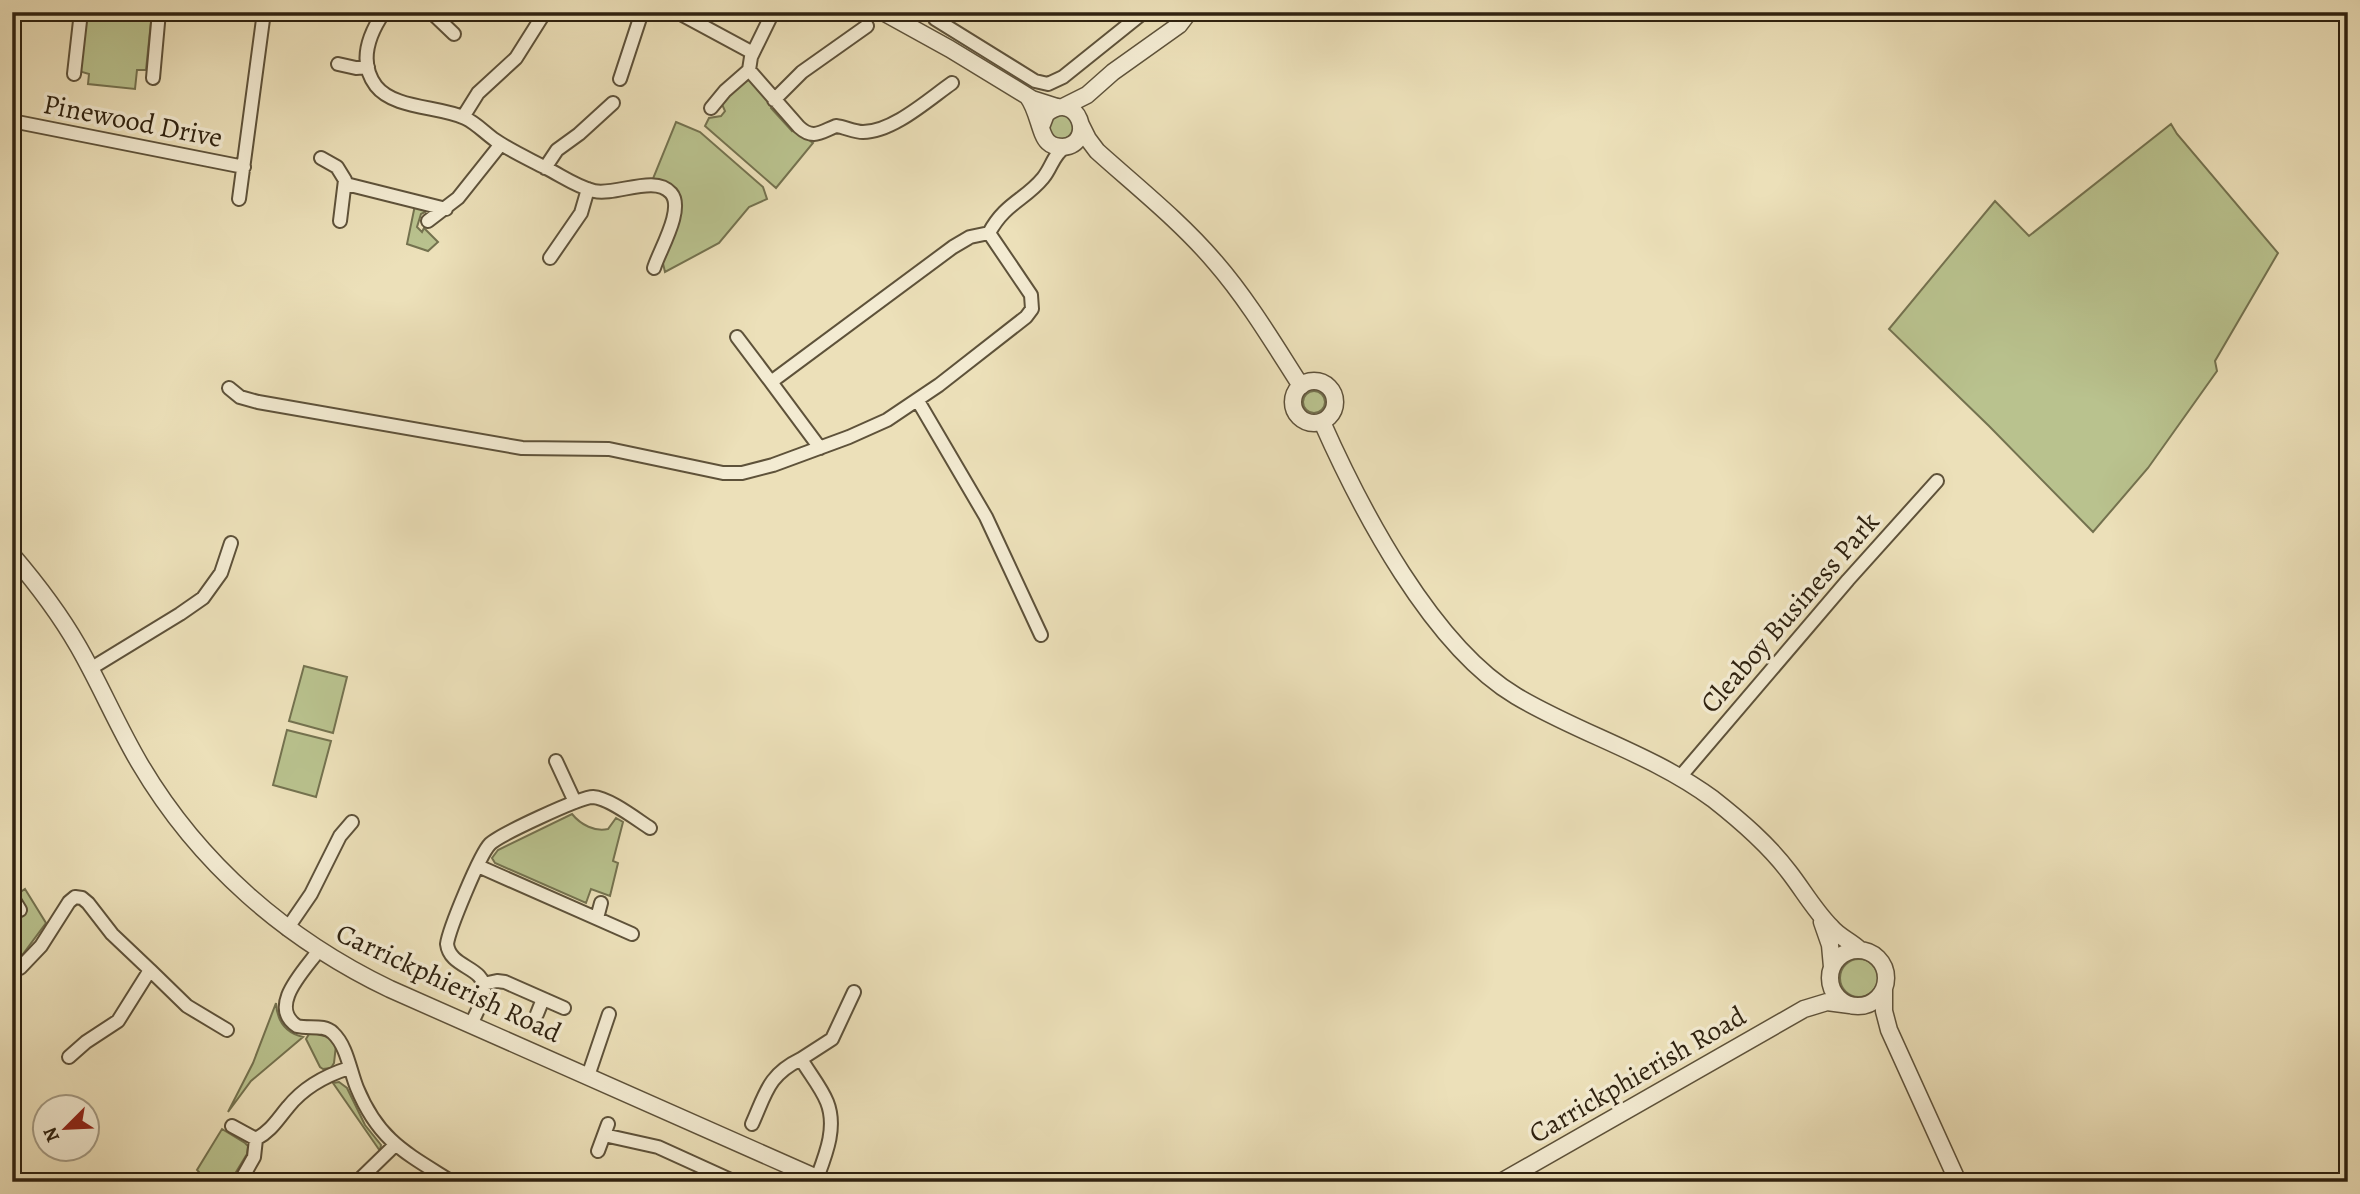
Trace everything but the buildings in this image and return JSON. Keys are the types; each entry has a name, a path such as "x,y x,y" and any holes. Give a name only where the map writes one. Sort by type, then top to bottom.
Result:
{"street":[{"path":"74,74 80,12"},
{"path":"152,78 159,12"},
{"path":"239,198 264,12"},
{"path":"384,12 366,51 368,67 375,84 390,98 463,117 501,144 588,189 611,192 644,186 665,189 671,193 675,200 672,225 654,268"},
{"path":"431,12 454,34"},
{"path":"463,117 478,93 516,58 545,12"},
{"path":"620,79 642,12"},
{"path":"677,12 753,52"},
{"path":"773,12 753,52 749,70 807,134 817,135 836,126 867,132 911,113 951,83"},
{"path":"884,12 1028,97 1073,111 1097,151 1170,216 1214,260 1250,307 1301,386"},
{"path":"935,19 1030,78 1048,84 1063,78 1144,12"},
{"path":"1043,133 1046,114 1087,95 1113,72 1179,25 1189,12"},
{"path":"774,100 802,72 867,26"},
{"path":"950,49 959,34"},
{"path":"338,64 356,68 368,67"},
{"path":"711,108 749,70"},
{"path":"771,382 959,243 970,237 989,233 1003,212 1039,183 1056,155 1079,137 1081,108 1087,95"},
{"path":"1028,97 1035,108 1049,151 1048,169"},
{"path":"545,168 557,150 613,103"},
{"name":"Pinewood Drive","path":"12,121 244,167"},
{"path":"1043,133 1055,146 1085,146 1097,151"},
{"path":"428,221 462,194 501,144"},
{"path":"321,158 341,171 346,184 340,221"},
{"path":"346,184 446,209"},
{"path":"551,258 581,213 588,189"},
{"path":"229,388 240,397 258,401 505,445 544,449 609,449 723,473 751,472 820,449 877,425 918,401 1021,322 1032,309 1032,300 989,233"},
{"path":"737,337 820,449"},
{"path":"1314,381 1332,391 1334,411 1322,422 1305,421 1296,412 1294,398 1301,386 1314,381"},
{"path":"918,401 986,517 1041,635"},
{"path":"1322,422 1360,501 1407,578 1439,623 1482,671 1528,703 1640,755 1680,777 1713,800 1767,846 1839,935 1860,950 1873,954 1883,964 1886,977 1884,1011 1893,1041"},
{"name":"Cleaboy Business Park","path":"1680,777 1848,580 1937,481"},
{"path":"90,669 203,598 221,573 231,543"},
{"name":"Carrickphierish Road","path":"12,555 56,610 140,764 178,821 218,867 287,929 366,977 822,1180"},
{"path":"555,759 575,802"},
{"path":"471,1024 483,995 483,984 473,971 452,958 447,944 487,848 494,841 590,797 600,799 650,828"},
{"path":"287,929 311,894 340,836 352,822"},
{"path":"478,866 632,934"},
{"path":"15,892 20,910"},
{"path":"15,968 41,946 69,902 75,897 82,898 112,934 187,1006 226,1030"},
{"path":"597,918 601,902"},
{"path":"1815,908 1828,936 1833,992 1843,1002 1872,1014 1883,1025 1893,1041 1958,1182"},
{"path":"319,950 287,996 285,1011 289,1020 297,1026 331,1031 341,1044 369,1113 395,1145 452,1182"},
{"path":"1831,972 1842,955 1860,950"},
{"path":"69,1057 118,1021 150,970"},
{"name":"Carrickphierish Road","path":"1501,1182 1799,1012 1816,999 1831,972"},
{"path":"483,984 505,982 564,1008"},
{"path":"1853,1006 1872,1003 1884,990"},
{"path":"752,1124 774,1077 832,1039 854,992"},
{"path":"537,1014 543,999"},
{"name":"Carrickphierish Road","path":"1799,1012 1827,1002 1853,1006"},
{"path":"588,1076 609,1014"},
{"path":"801,1059 827,1101 831,1119 822,1180"},
{"path":"256,1139 271,1130 291,1103 309,1087 323,1078 349,1068"},
{"path":"232,1126 256,1139"},
{"path":"598,1151 606,1129 658,1147 736,1182"},
{"path":"240,1182 254,1157 256,1139"},
{"path":"357,1182 395,1145"}],"green space":[{"path":"84,12 152,12 146,70 137,70 135,89 88,84 89,74 78,67"},
{"path":"748,78 773,104 771,108 792,131 794,129 813,143 776,188 705,126 709,118 721,116 725,111 721,102"},
{"path":"1061,115 1070,118 1073,127 1070,136 1061,139 1052,136 1049,127 1052,118"},
{"path":"676,122 700,132 763,187 767,199 749,207 719,243 665,272 661,255 676,226 679,194 669,186 652,181"},
{"path":"2171,124 2278,253 2215,361 2217,371 2148,468 2093,532 1889,329 1995,201 2029,236"},
{"path":"415,205 423,208 425,212 421,214 417,227 422,232 424,228 438,242 428,251 407,244"},
{"path":"1314,391 1322,394 1325,402 1322,410 1314,413 1306,410 1303,402 1306,394"},
{"path":"304,666 347,677 333,733 289,721"},
{"path":"287,730 331,741 316,797 273,785"},
{"path":"572,814 584,824 598,829 608,829 616,818 623,822 613,861 618,863 610,896 591,889 586,903 495,863 492,858 498,850"},
{"path":"25,889 46,923 23,954 19,955 12,952 12,910 15,915 23,910 16,895"},
{"path":"1859,959 1873,964 1878,978 1873,992 1859,997 1845,992 1840,978 1845,964"},
{"path":"276,1003 283,1025 292,1033 303,1037 251,1081 228,1112 253,1063"},
{"path":"309,1034 325,1034 336,1045 331,1068 320,1067 306,1039"},
{"path":"339,1082 347,1088 365,1125 381,1145 380,1151 333,1083"},
{"path":"222,1129 248,1146 247,1154 230,1182 208,1182 197,1170"}]}
